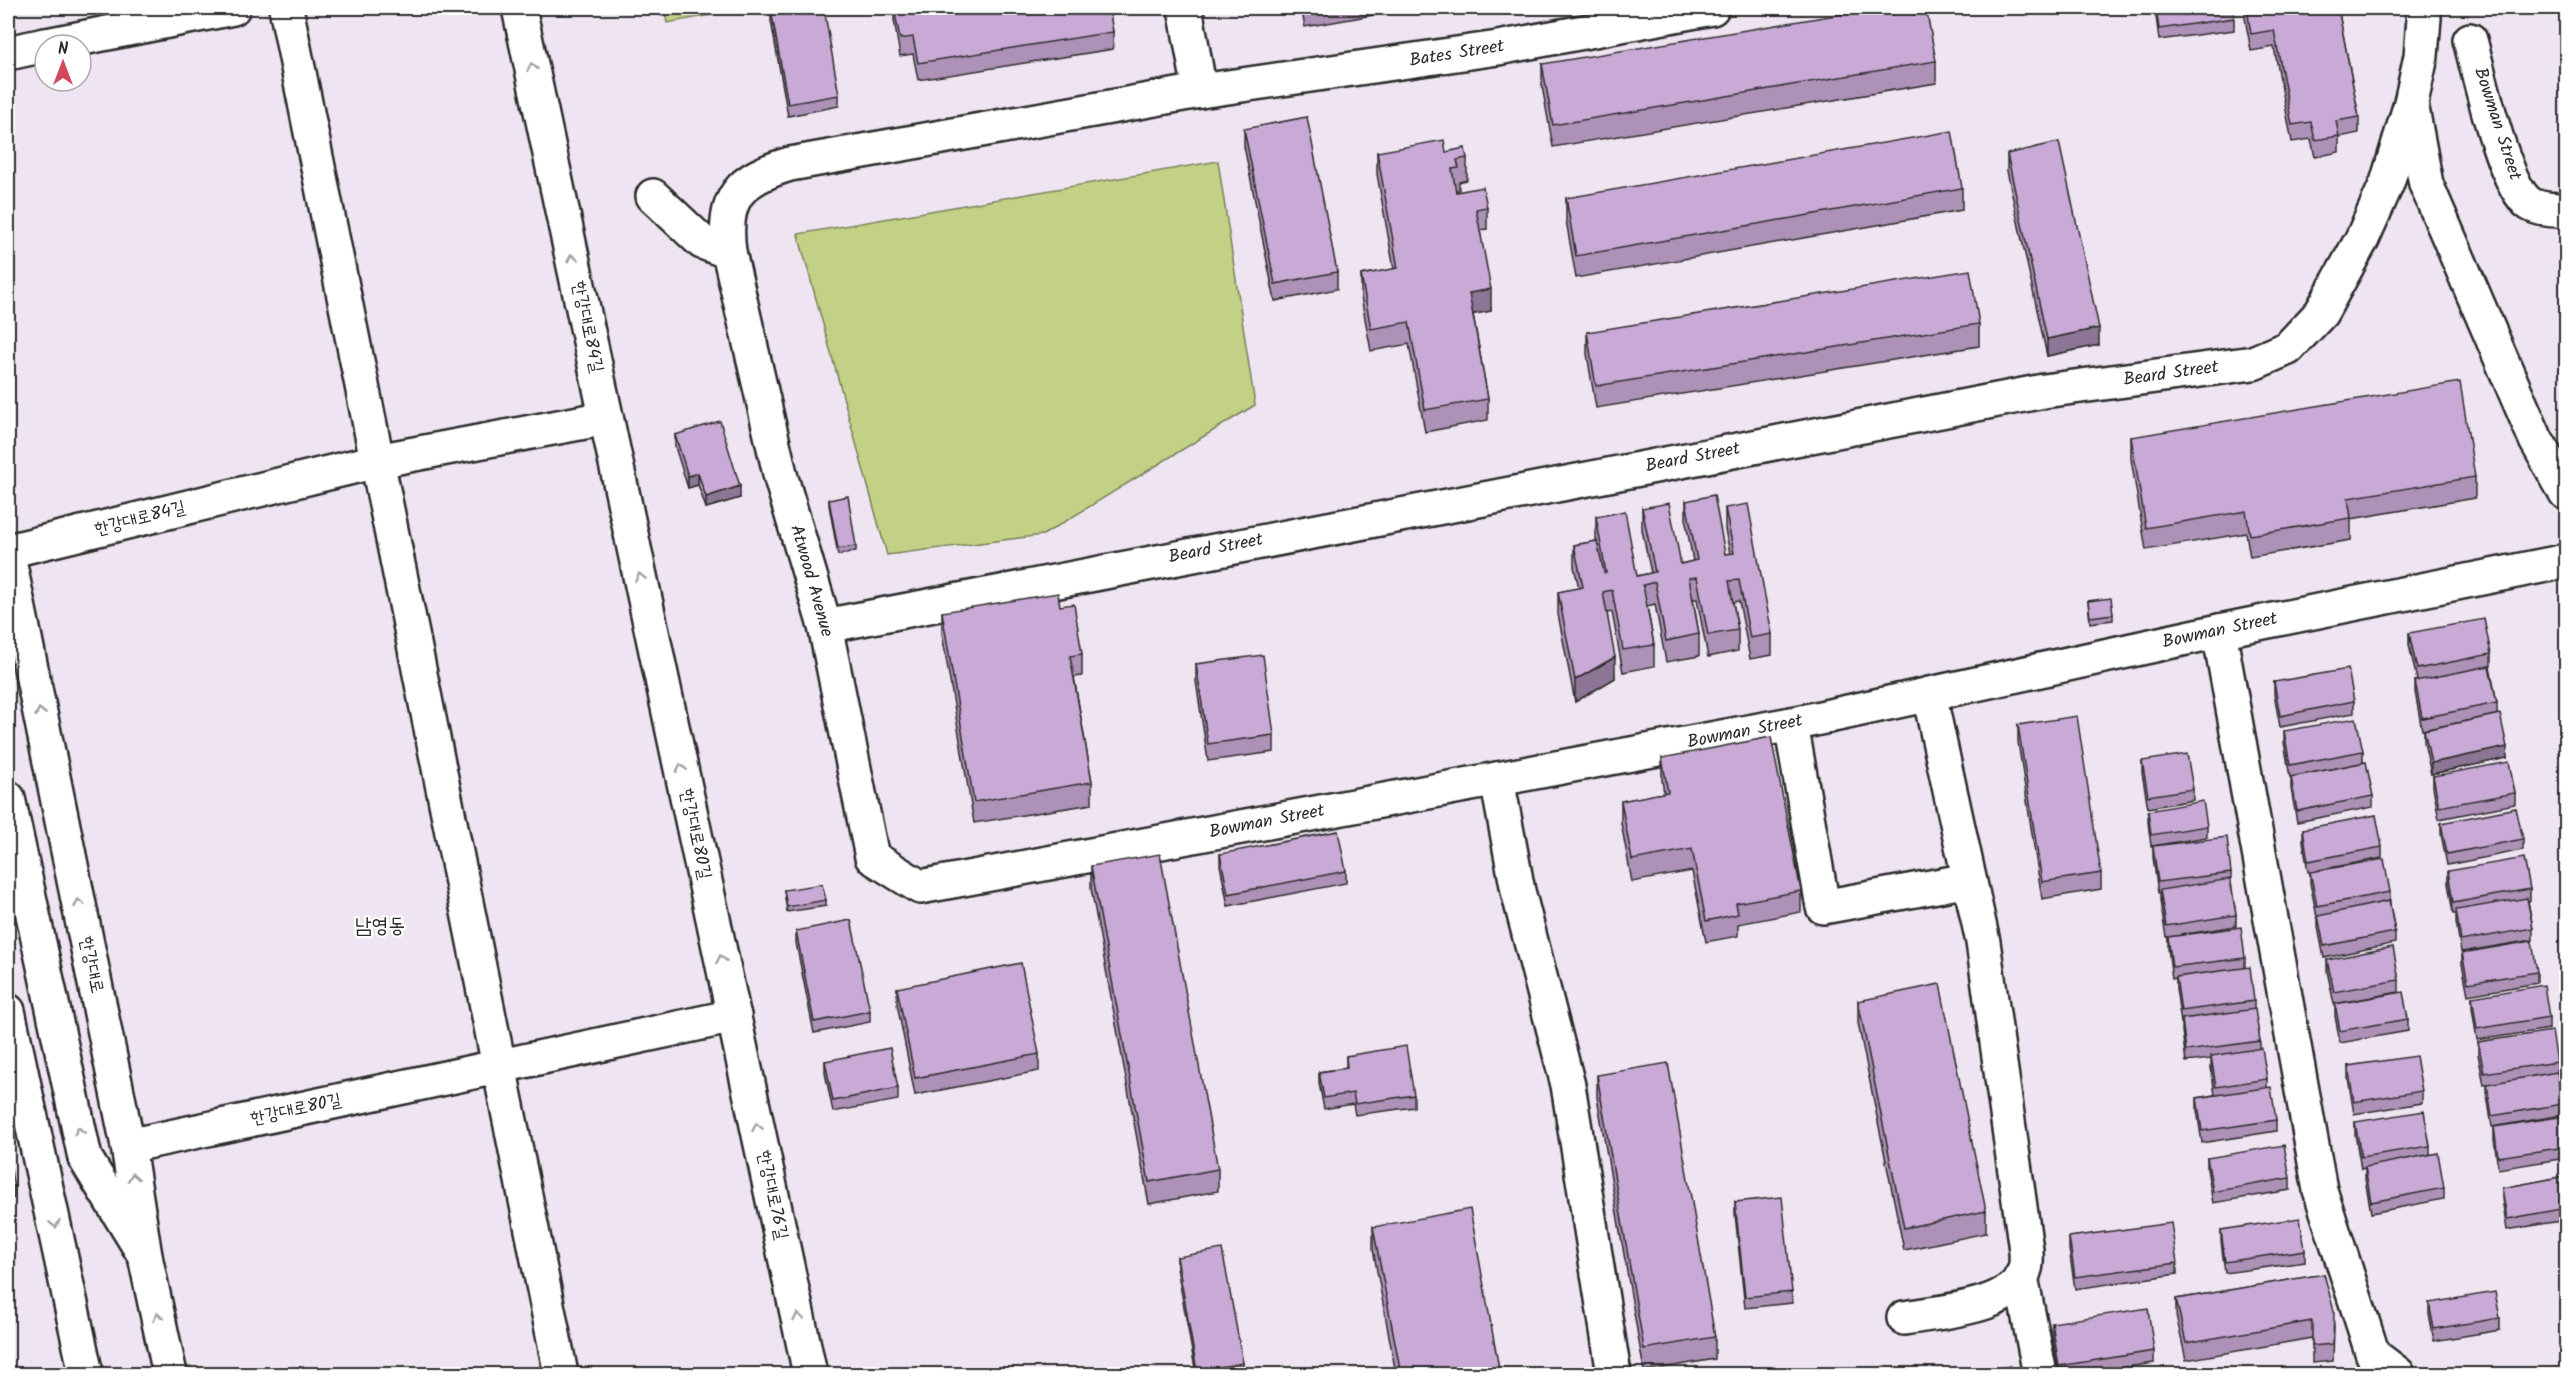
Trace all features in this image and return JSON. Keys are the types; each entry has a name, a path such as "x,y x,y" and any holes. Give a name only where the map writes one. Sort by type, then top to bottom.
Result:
{"street":[{"path":"93,36 233,8"},
{"path":"286,8 561,1374"},
{"name":"한강대로84길","path":"8,553 377,461 606,418 519,8"},
{"path":"1185,8 1200,92"},
{"name":"Bates Street","path":"729,252 726,227 729,208 738,192 752,179 767,171 790,164 1200,92 1498,48 1712,8"},
{"name":"Beard Street","path":"825,626 2044,391 2253,363 2288,348 2321,313 2362,239 2387,183 2411,103 2421,56 2424,18 2422,8"},
{"name":"Bowman Street","path":"2470,40 2485,97 2512,179 2529,204 2539,208 2566,210"},
{"path":"8,53 33,48"},
{"path":"2411,103 2426,184 2536,440 2566,493"},
{"path":"653,196 702,242 729,252"},
{"name":"Atwood Avenue","path":"729,252 781,478 825,626 872,857 920,887"},
{"name":"한강대로80길","path":"128,1146 734,1016 606,418"},
{"name":"한강대로","path":"8,553 128,1146 145,1256 170,1374"},
{"name":"Bowman Street","path":"920,887 1791,724 2219,631 2566,561"},
{"path":"2219,631 2320,1190 2373,1355 2398,1374"},
{"path":"1904,1318 1988,1303 2009,1290 2021,1277 2025,1269 2026,1250 1983,942 1929,694"},
{"path":"1791,724 1823,907 1970,880"},
{"path":"1497,779 1518,891 1568,1085 1614,1374"},
{"path":"8,798 84,1158 145,1256"},
{"path":"8,1011 86,1374"},
{"name":"한강대로76길","path":"734,1016 810,1374"},
{"path":"2021,1277 2040,1374"}],"green space":[{"path":"664,8 750,8 667,23"},
{"path":"1218,161 1255,405 1043,535 887,555 798,234"}],"building":[{"path":"824,8 839,95 788,104 771,10"},
{"path":"894,8 1109,8 1113,32 918,63 913,37 900,39"},
{"path":"1304,8 1348,8 1305,15"},
{"path":"1878,8 1926,8 1936,61 1553,125 1542,64"},
{"path":"2156,8 2233,8 2234,18 2159,29"},
{"path":"2247,8 2338,8 2359,117 2336,121 2339,136 2315,140 2311,122 2292,125 2274,30 2251,34"},
{"path":"1307,117 1337,272 1275,284 1244,129"},
{"path":"1952,131 1962,188 1576,256 1566,198"},
{"path":"1444,140 1446,152 1465,148 1467,158 1457,160 1459,168 1452,169 1456,192 1483,187 1487,207 1476,209 1491,289 1469,293 1488,399 1425,410 1409,322 1371,329 1361,275 1398,268 1377,152"},
{"path":"2059,142 2099,328 2047,339 2007,154"},
{"path":"1970,270 1979,324 1596,386 1587,332"},
{"path":"2460,382 2475,477 2348,498 2351,518 2250,535 2246,511 2146,528 2131,437"},
{"path":"720,421 740,486 706,497 698,473 688,476 675,435"},
{"path":"1714,495 1725,554 1734,553 1725,508 1748,504 1772,634 1750,638 1739,580 1729,581 1738,630 1708,635 1697,577 1689,578 1699,634 1666,641 1655,582 1643,585 1654,645 1623,650 1612,590 1603,592 1615,657 1575,680 1558,592 1583,587 1574,545 1597,541 1604,573 1606,573 1596,517 1625,511 1637,576 1655,572 1642,508 1669,503 1681,564 1697,560 1686,501"},
{"path":"848,496 856,546 838,549 829,500"},
{"path":"1058,593 1060,606 1074,604 1082,654 1070,656 1092,782 974,802 942,612"},
{"path":"2111,598 2113,614 2090,617 2088,601"},
{"path":"2484,619 2491,654 2417,669 2409,633"},
{"path":"1263,655 1274,735 1208,744 1196,664"},
{"path":"2489,666 2497,703 2422,718 2415,681"},
{"path":"2348,669 2354,701 2280,716 2274,682"},
{"path":"2500,714 2507,747 2431,763 2424,730"},
{"path":"2077,716 2101,873 2042,882 2018,725"},
{"path":"2356,718 2363,751 2290,765 2284,731"},
{"path":"1771,737 1801,891 1736,903 1738,914 1706,921 1692,849 1632,860 1621,801 1668,792 1662,758"},
{"path":"2187,754 2193,789 2148,796 2142,761"},
{"path":"2366,762 2373,796 2297,811 2291,777"},
{"path":"2509,762 2515,793 2439,807 2433,776"},
{"path":"2203,801 2207,826 2151,835 2148,811"},
{"path":"2516,808 2523,839 2447,854 2441,823"},
{"path":"2376,815 2382,847 2308,861 2303,829"},
{"path":"1338,831 1346,871 1228,894 1220,854"},
{"path":"2227,837 2231,873 2158,882 2153,846"},
{"path":"1160,854 1218,1169 1149,1182 1091,866"},
{"path":"2524,858 2530,889 2453,903 2448,871"},
{"path":"2384,859 2390,892 2317,906 2310,872"},
{"path":"2230,879 2236,915 2166,926 2160,890"},
{"path":"822,884 826,900 787,907 784,890"},
{"path":"2527,898 2533,928 2461,941 2456,910"},
{"path":"2389,901 2395,932 2324,946 2318,916"},
{"path":"851,920 870,1011 814,1022 796,931"},
{"path":"2241,927 2245,958 2172,967 2168,937"},
{"path":"2532,941 2537,972 2468,983 2462,953"},
{"path":"2393,947 2399,980 2334,992 2327,960"},
{"path":"1021,963 1039,1054 915,1078 897,988"},
{"path":"2250,967 2254,1001 2181,1011 2176,977"},
{"path":"1940,984 1986,1211 1904,1228 1858,1001"},
{"path":"2544,985 2549,1017 2477,1029 2472,997"},
{"path":"2403,992 2408,1019 2340,1031 2335,1004"},
{"path":"2255,1009 2260,1041 2186,1051 2182,1019"},
{"path":"2552,1031 2557,1062 2484,1073 2478,1042"},
{"path":"1406,1046 1414,1095 1355,1104 1353,1093 1324,1098 1319,1072 1347,1068 1346,1056"},
{"path":"890,1048 898,1088 833,1101 825,1061"},
{"path":"2262,1048 2267,1079 2216,1087 2211,1056"},
{"path":"2416,1056 2422,1091 2354,1102 2348,1066"},
{"path":"1668,1063 1715,1337 1644,1349 1597,1075"},
{"path":"2557,1072 2563,1104 2492,1116 2487,1084"},
{"path":"2271,1087 2276,1120 2202,1131 2197,1098"},
{"path":"2424,1111 2430,1146 2361,1157 2355,1122"},
{"path":"2565,1116 2566,1147 2498,1157 2494,1127"},
{"path":"2284,1145 2290,1178 2213,1192 2207,1158"},
{"path":"2438,1153 2444,1188 2371,1202 2365,1167"},
{"path":"8,1155 14,1186 8,1188"},
{"path":"2566,1176 2566,1208 2507,1219 2502,1188"},
{"path":"1782,1197 1792,1292 1745,1297 1735,1202"},
{"path":"1470,1209 1500,1374 1401,1374 1373,1227"},
{"path":"2300,1218 2305,1250 2225,1262 2221,1230"},
{"path":"2171,1223 2177,1263 2075,1277 2069,1237"},
{"path":"1222,1249 1243,1363 1197,1371 1177,1257"},
{"path":"2324,1274 2334,1311 2333,1344 2312,1346 2312,1321 2186,1343 2176,1299"},
{"path":"2495,1292 2500,1318 2434,1329 2429,1303"},
{"path":"2148,1308 2154,1351 2059,1366 2052,1323"},
{"path":"2010,1366 2011,1374 1963,1374"}],"district":[{"name":"남영동","path":"380,926"}]}
